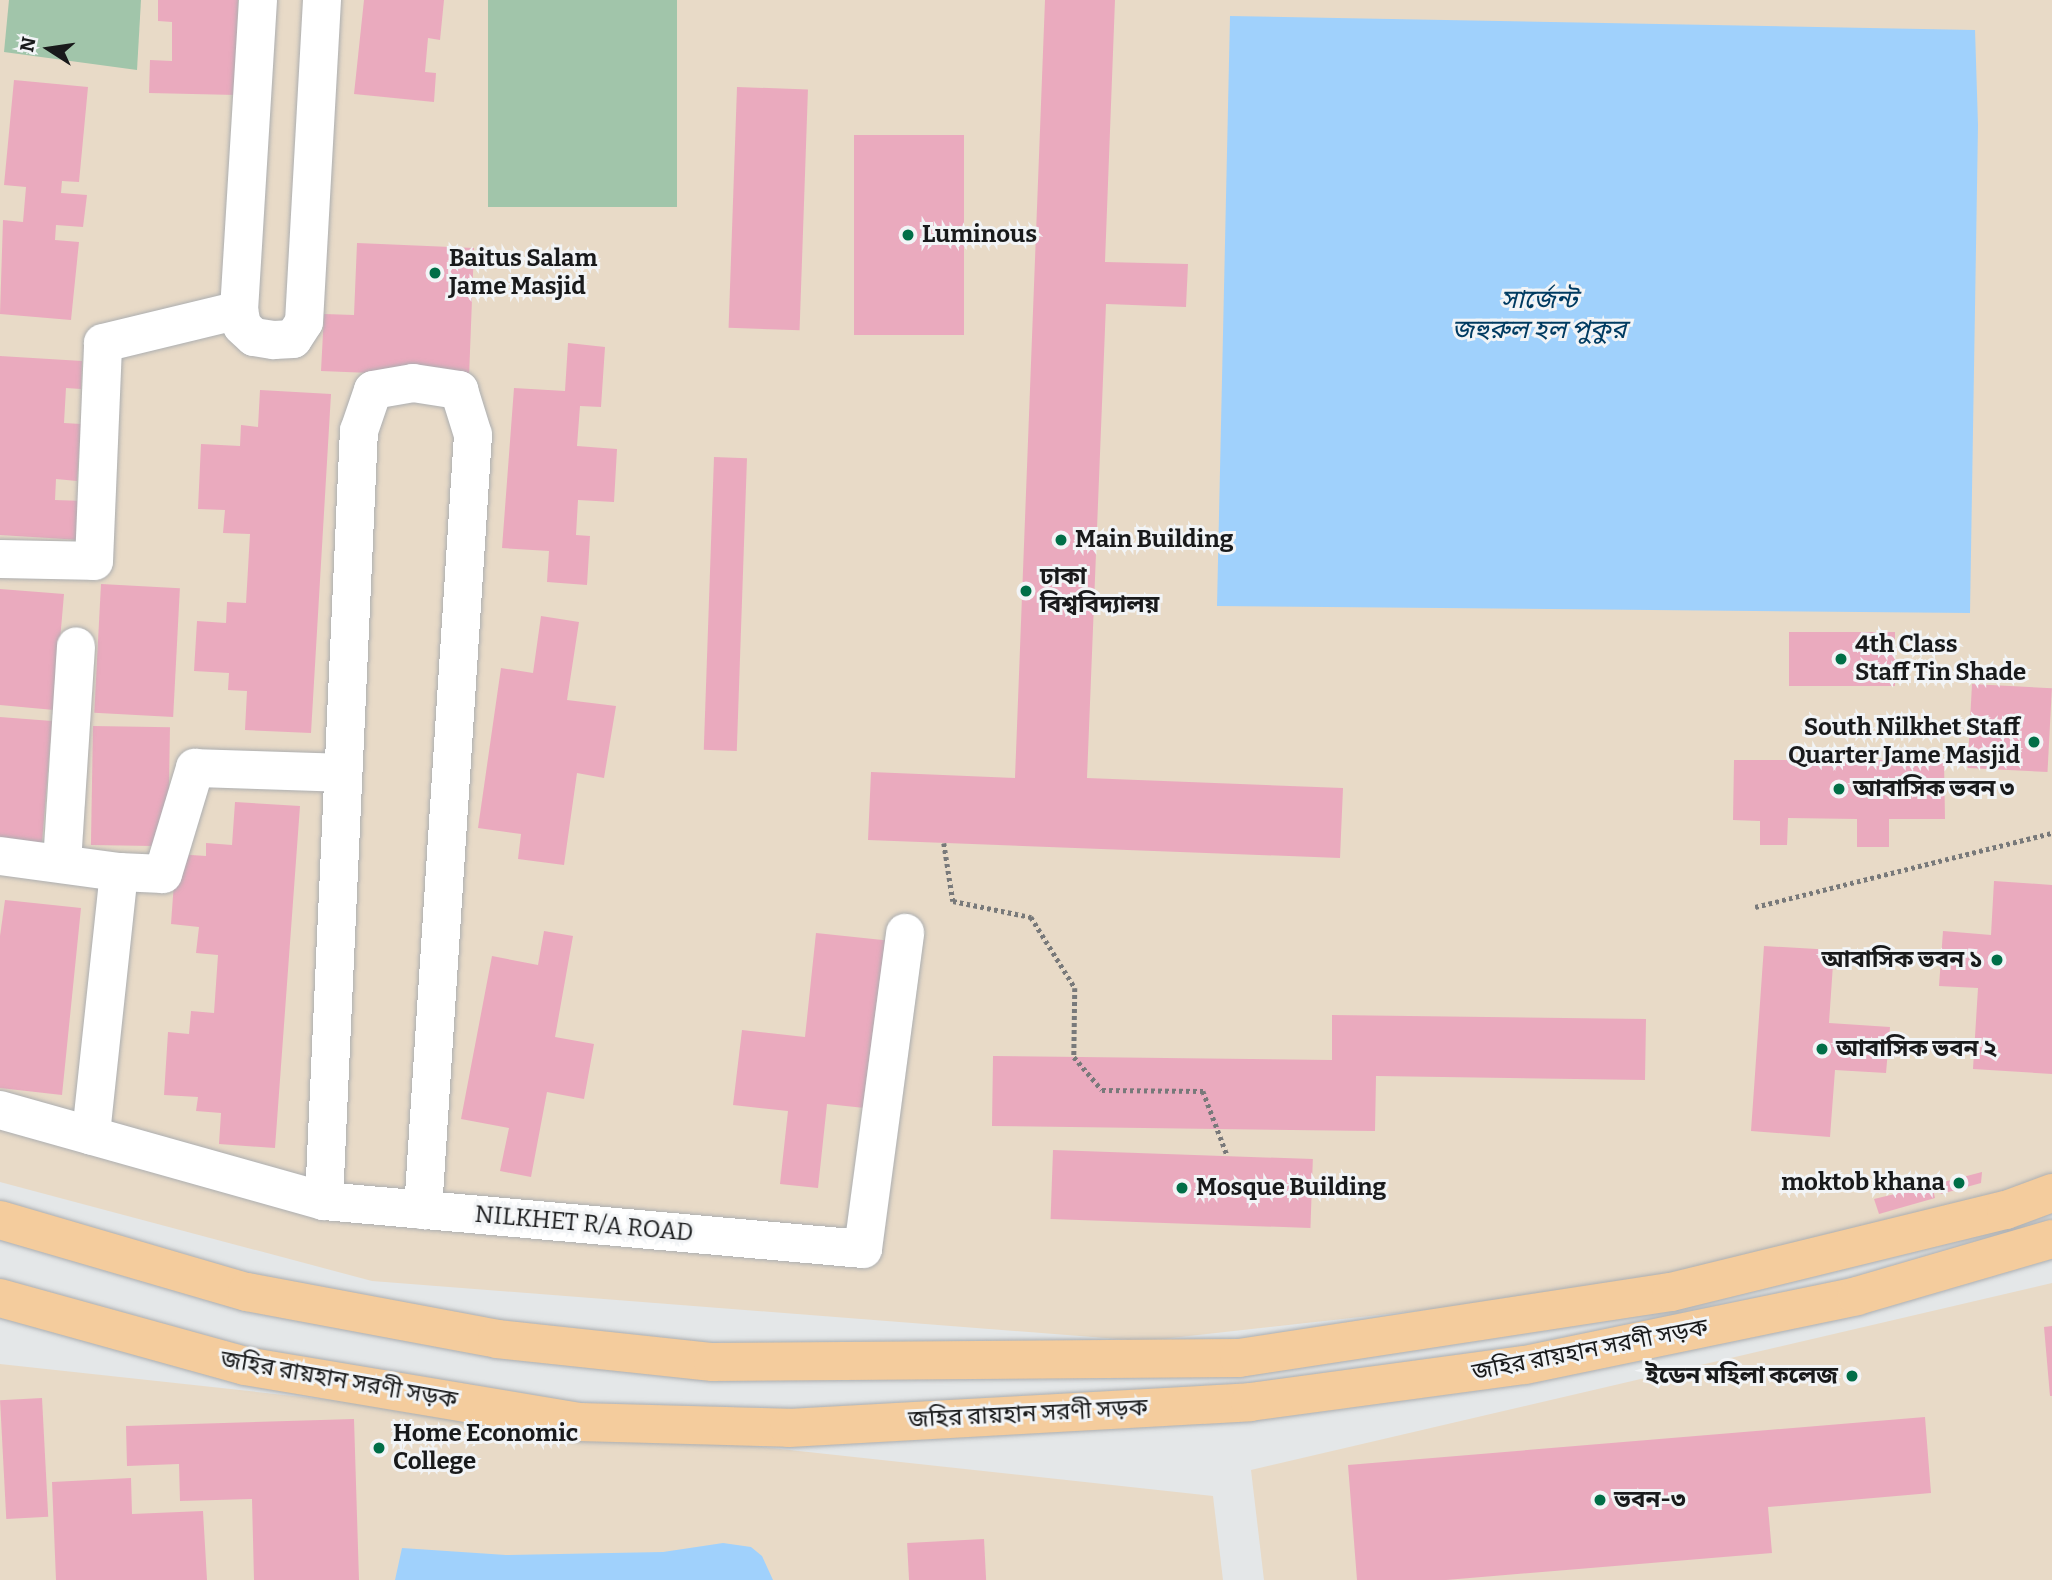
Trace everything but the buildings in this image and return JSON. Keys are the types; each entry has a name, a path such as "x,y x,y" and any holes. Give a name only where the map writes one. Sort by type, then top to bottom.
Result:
{"main road":[{"path":"0,1220 247,1292 497,1339 713,1362 1239,1358 1671,1292 2006,1210 2052,1193"},
{"name":"জহির রায়হান সরণী সড়ক","path":"0,1298 245,1366 566,1420 789,1428 1250,1402 1525,1365 1857,1296 2052,1239"}],"street":[{"path":"258,0 239,310 242,326 254,337 292,339 304,322 322,0"},
{"path":"0,559 94,561 103,343 239,310"},
{"path":"324,1201 359,431 373,390 413,383 459,390 473,435 422,1210"},
{"path":"62,863 76,646"},
{"path":"0,856 120,872 163,874 195,768 343,773"},
{"path":"91,1136 120,872"},
{"name":"NILKHET R/A ROAD","path":"0,1110 324,1201 863,1249 905,933"}],"path":[{"path":"1755,907 2052,833"},
{"path":"944,843 953,901 1031,917 1076,988 1074,1057 1102,1090 1203,1091 1227,1155"}],"shaded area":[{"name":"ঢাকা বিশ্ববিদ্যালয়","path":"0,0 2052,0 2052,1188 1759,1273 1144,1341 372,1281 0,1182"},
{"name":"ইডেন মহিলা কলেজ","path":"2052,1283 2052,1580 1264,1580 1251,1470"},
{"name":"Home Economic College","path":"0,1364 1213,1496 1223,1580 0,1580"}],"green space":[{"path":"9,0 141,0 137,70 4,52"},
{"path":"488,0 677,0 677,207 488,207"}],"water":[{"name":"সার্জেন্ট জহুরুল হল পুকুর","path":"1230,16 1975,30 1978,125 1970,613 1217,606"},
{"path":"723,1543 751,1547 762,1556 773,1580 395,1580 402,1548 506,1555 663,1552"}],"place":[{"name":"Luminous","path":"908,235"},
{"name":"Baitus Salam Jame Masjid","path":"435,273"},
{"name":"Main Building","path":"1061,540"},
{"name":"ঢাকা বিশ্ববিদ্যালয়","path":"1026,591"},
{"name":"4th Class Staff Tin Shade","path":"1841,659"},
{"name":"South Nilkhet Staff Quarter Jame Masjid","path":"2034,742"},
{"name":"আবাসিক ভবন ৩","path":"1839,789"},
{"name":"আবাসিক ভবন ১","path":"1997,960"},
{"name":"আবাসিক ভবন ২","path":"1822,1049"},
{"name":"moktob khana","path":"1959,1183"},
{"name":"Mosque Building","path":"1182,1188"},
{"name":"ইডেন মহিলা কলেজ","path":"1852,1376"},
{"name":"Home Economic College","path":"379,1448"},
{"name":"ভবন-৩","path":"1600,1500"}]}
